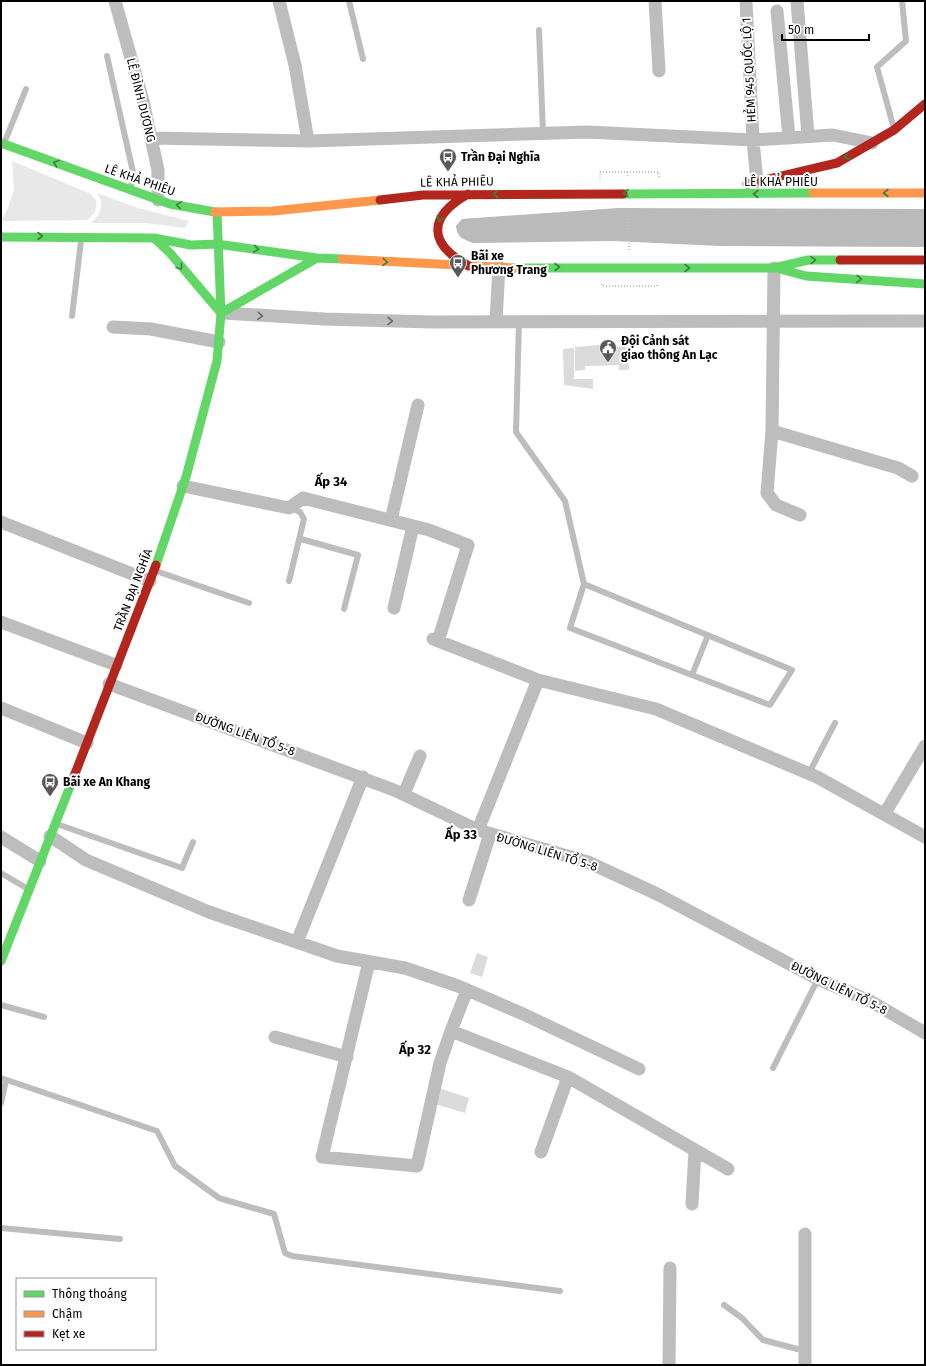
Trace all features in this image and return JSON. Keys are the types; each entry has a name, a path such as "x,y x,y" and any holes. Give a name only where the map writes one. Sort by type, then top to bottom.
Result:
{"main road":[{"path":"702,194 837,163 894,130 925,104"},
{"name":"LÊ KHẢ PHIÊU","path":"2,143 158,200 218,212 274,211 414,195 925,193"},
{"path":"468,194 457,198 446,207 439,219 438,231 442,244 449,253 457,261 469,266"},
{"name":"TRẦN ĐẠI NGHĨA","path":"1,961 152,576 183,486 217,361 222,313 217,244 218,212"},
{"path":"151,228 166,230"},
{"path":"1,236 154,238 191,245 217,244 317,258 499,267 774,268 808,260 925,260"},
{"path":"197,236 217,244"},
{"path":"154,238 170,253 222,313 317,258"},
{"path":"774,268 806,276 925,284"}],"street":[{"name":"LÊ ĐÌNH DƯƠNG","path":"115,1 158,170 158,200"},
{"path":"279,1 295,65 308,141"},
{"path":"655,1 659,71"},
{"name":"HẺM 945 QUỐC LỘ 1","path":"746,1 752,140 757,182"},
{"path":"797,1 808,136"},
{"path":"777,11 789,138"},
{"path":"151,138 308,141 587,132 752,140 833,135 872,143"},
{"path":"496,321 499,267"},
{"path":"774,268 772,431 767,493 770,500 776,505 800,515"},
{"path":"222,313 324,319 496,321 925,321"},
{"path":"113,327 151,330 218,342"},
{"path":"391,520 418,405"},
{"path":"772,431 898,468 912,476"},
{"path":"183,486 289,508 302,498 413,526 468,545 435,640 538,680 656,709 809,773 885,813 925,837"},
{"path":"1,522 152,576"},
{"path":"394,608 413,526"},
{"path":"1,622 116,665"},
{"path":"469,900 484,832 538,680"},
{"name":"ĐƯỜNG LIÊN TỔ 5-8","path":"109,684 363,777 404,794 484,832 588,862 657,894 818,979 872,1002 925,1033"},
{"path":"1,708 87,742"},
{"path":"885,813 925,746"},
{"path":"404,794 420,756"},
{"path":"297,942 363,777"},
{"path":"50,836 86,860 209,912 337,956 405,968 467,990 523,1014 639,1068"},
{"path":"1,837 40,861"},
{"path":"369,962 322,1157 417,1166 440,1063 467,990"},
{"path":"451,1031 568,1077 728,1169"},
{"path":"275,1037 347,1057"},
{"path":"541,1152 568,1077"},
{"path":"692,1204 695,1150"},
{"path":"805,1234 805,1365"},
{"path":"670,1268 670,1365"}],"lane":[{"path":"349,1 363,59"},
{"path":"894,130 877,67 906,41 902,1"},
{"path":"539,30 543,133"},
{"path":"107,56 133,172 131,190"},
{"path":"2,143 26,89"},
{"path":"72,316 81,236"},
{"path":"519,321 516,432 565,501 584,584 570,628 770,705 792,670 584,584"},
{"path":"289,508 300,512 304,517 301,539 289,581"},
{"path":"301,539 358,555 344,609"},
{"path":"152,576 249,603"},
{"path":"692,675 708,635"},
{"path":"809,773 835,723"},
{"path":"55,824 182,868 193,842"},
{"path":"1,873 29,890"},
{"path":"773,1068 818,979"},
{"path":"1,1005 44,1017"},
{"path":"1,1103 4,1079 157,1132 175,1166 219,1198 274,1214 285,1253 292,1256 560,1291"},
{"path":"1,1228 120,1239"},
{"path":"724,1305 742,1318 762,1340 805,1351"}],"path":[{"path":"628,172 628,180"},
{"path":"628,202 629,256"},
{"path":"629,279 629,286"}],"shaded area":[{"path":"12,161 91,194 97,202 95,212 88,220 1,221 8,208 14,189"},
{"path":"97,193 138,208 189,221 185,228 145,223 91,223 101,209 101,201"},
{"path":"618,208 925,209 925,247 720,246 613,241 473,243 459,235 456,226 462,219"}],"building":[{"path":"600,345 612,347 628,346 629,370 619,370 619,365 585,366 585,370 575,371 575,347"},
{"path":"574,348 574,379 593,379 593,389 564,385 563,349"},
{"path":"477,953 488,957 482,977 470,973"},
{"path":"439,1088 469,1098 465,1113 435,1104"}],"traffic: fast":[{"path":"1,143 170,204 215,212"},
{"path":"623,194 813,193"},
{"path":"156,565 186,477 217,361 221,313 217,212"},
{"path":"1,237 154,238 191,245 217,244 317,258 342,259"},
{"path":"154,238 170,253 221,313 317,258"},
{"path":"514,268 774,268 808,260 840,260"},
{"path":"780,269 806,276 925,284"},
{"path":"1,961 71,784"}],"traffic: slow":[{"path":"813,193 925,193"},
{"path":"215,212 273,211 380,200"},
{"path":"342,259 514,268"}],"traffic: jam":[{"path":"747,184 837,163 894,130 925,104"},
{"path":"468,194 445,212 439,221 438,230 440,240 446,249 456,258 469,266"},
{"path":"380,200 423,195 623,194"},
{"path":"840,260 925,260"},
{"path":"71,784 156,565"}],"place":[{"name":"Trần Đại Nghĩa","path":"448,172"},
{"name":"Bãi xe Phương Trang","path":"458,278"},
{"name":"Đội Cảnh sát giao thông An Lạc","path":"608,363"},
{"name":"Bãi xe An Khang","path":"50,797"}],"district":[{"name":"Ấp 34","path":"331,481"},
{"name":"Ấp 33","path":"461,834"},
{"name":"Ấp 32","path":"415,1049"}]}
